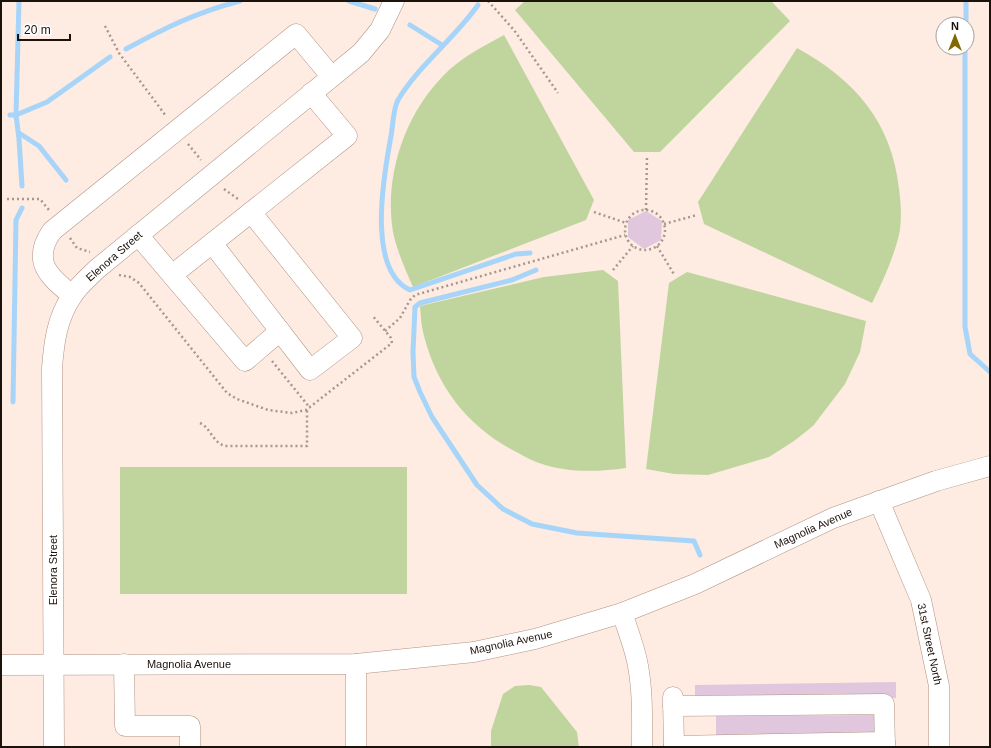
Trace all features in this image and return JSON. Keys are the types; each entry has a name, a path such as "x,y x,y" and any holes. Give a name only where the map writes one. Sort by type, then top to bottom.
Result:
{"street":[{"name":"Elenora Street","path":"54,747 52,368 55,337 62,314 72,295 97,269 361,53 380,30 394,1"},
{"path":"72,295 52,279 44,265 44,242 52,231 296,34 331,76"},
{"path":"172,275 347,136 311,93"},
{"path":"212,243 310,370 352,338 251,212"},
{"path":"138,235 245,361 280,331"},
{"name":"Magnolia Avenue","path":"1,665 356,664 474,652 535,639 622,613 695,584 790,537 833,518 936,481 990,466"},
{"name":"31st Street North","path":"879,501 921,600 939,686 939,747"},
{"path":"622,613 634,646 638,666 641,687 642,747"},
{"path":"124,664 125,726 190,726 190,747"},
{"path":"356,664 356,747"},
{"path":"673,701 884,704 885,745 674,747 673,701"}],"path":[{"path":"488,1 514,30 558,93"},
{"path":"646,210 647,156"},
{"path":"646,210 656,214 664,224 664,236 657,246 644,250 633,246 625,235 626,223 634,213 646,210"},
{"path":"594,212 626,223"},
{"path":"664,224 697,214"},
{"path":"385,331 400,318 410,300 415,295 625,235"},
{"path":"613,270 633,246"},
{"path":"657,246 675,276"},
{"path":"200,423 206,426 215,441 225,446 307,446 308,408 261,348"}],"green space":[{"path":"525,1 771,1 790,21 660,152 634,152 515,10"},
{"path":"504,35 594,200 586,220 413,287 397,246 393,232 391,211 395,169 400,148 417,110 429,92 443,76 464,58"},
{"path":"797,48 836,74 867,105 879,123 888,143 895,165 900,200 901,218 899,235 891,261 872,303 704,224 698,202"},
{"path":"603,270 618,281 626,468 582,471 560,469 532,460 502,444 486,433 458,406 438,374 430,356 423,332 420,306 544,277"},
{"path":"687,272 866,321 860,352 845,384 813,426 794,441 769,457 708,475 674,474 646,469 669,283"},
{"path":"120,467 407,467 407,594 120,594"},
{"path":"529,685 541,687 577,732 579,747 491,747 491,731 503,694 515,686"}],"building":[{"path":"646,211 662,221 661,240 644,249 628,237 628,220"},
{"path":"896,682 896,698 695,701 695,685"},
{"path":"876,715 876,735 716,736 716,716"}],"waterway":[{"path":"19,1 16,115 22,186"},
{"path":"126,49 182,21 224,5 240,1"},
{"path":"349,1 375,9"},
{"path":"966,1 966,16"},
{"path":"478,5 469,17 416,75 396,104 382,196 381,220 387,263 396,279 410,290 516,254 530,253"},
{"path":"410,25 442,45"},
{"path":"965,56 965,327 970,354 990,372"},
{"path":"10,115 16,115 47,102 110,57"},
{"path":"19,133 39,146 66,180"},
{"path":"13,402 16,220 22,208"},
{"path":"536,270 512,280 420,303 415,307 413,352 414,377 432,417 477,485 503,509 532,524 577,533 694,541 700,555"}]}
